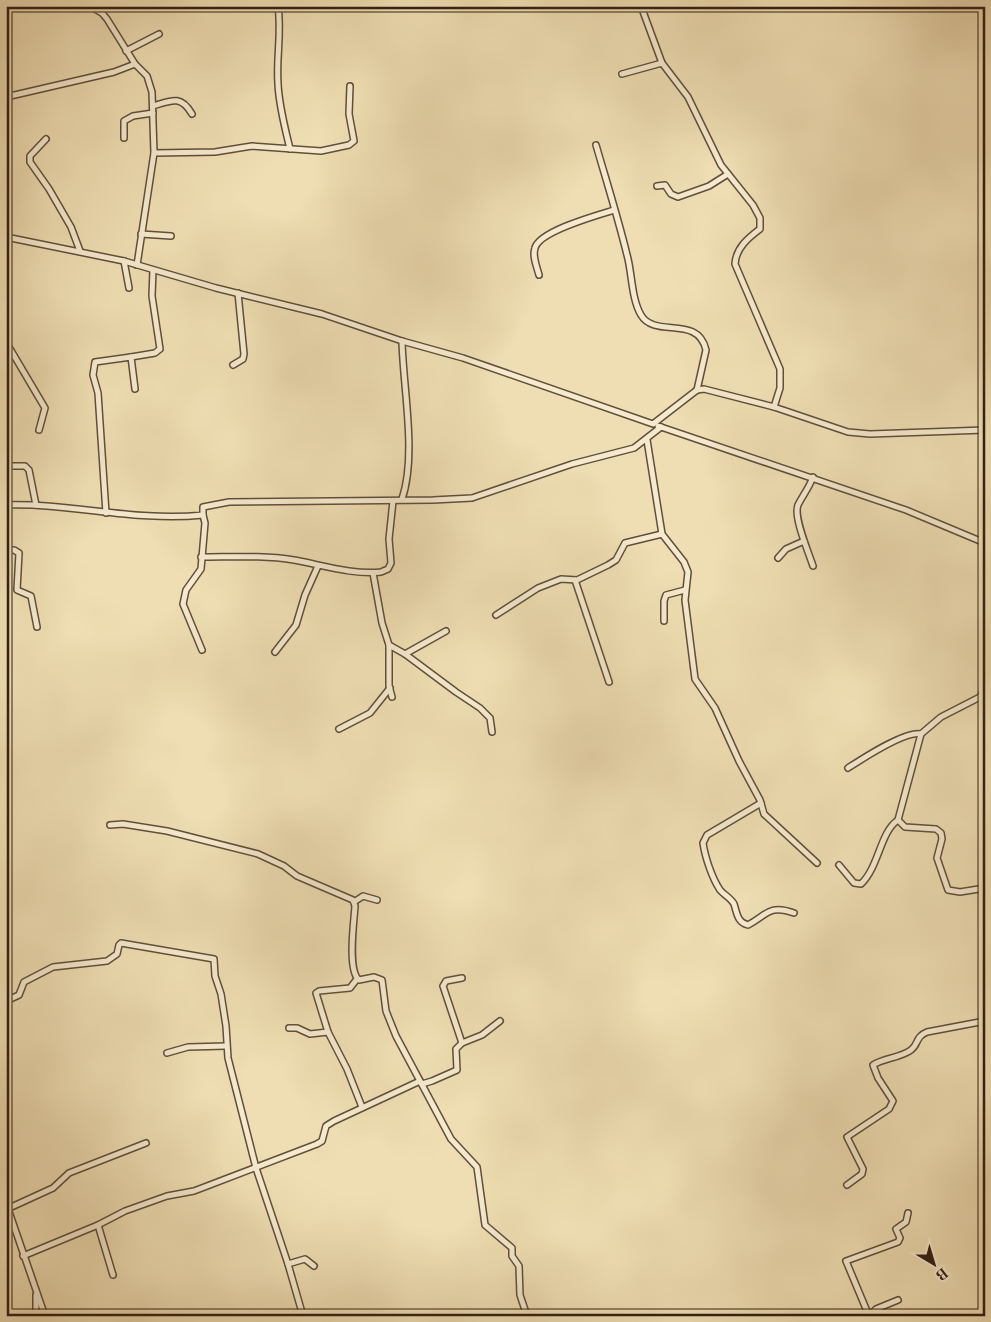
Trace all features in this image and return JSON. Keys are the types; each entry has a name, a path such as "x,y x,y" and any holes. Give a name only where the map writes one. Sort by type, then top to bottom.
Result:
{"street":[{"path":"90,6 107,20 134,64 147,76 153,106 154,153 136,265"},
{"path":"278,6 281,28 277,52 278,85 281,113 290,149"},
{"path":"641,6 662,63 688,97 718,160 754,205 762,222 760,229 738,252 735,264 780,369 780,388 774,407"},
{"path":"126,51 159,34"},
{"path":"622,74 662,63"},
{"path":"6,97 114,72 134,64"},
{"path":"154,153 215,152 252,146 321,151 352,144 354,139 348,98 350,86"},
{"path":"153,106 180,101 186,104 192,114"},
{"path":"124,138 124,121 133,116 154,113"},
{"path":"46,139 30,156 30,162 49,189 71,227 80,251"},
{"path":"596,145 642,316 655,325 694,332 705,346 706,350 697,390"},
{"path":"658,186 665,185 671,194 678,197 709,186 728,174"},
{"path":"540,274 534,250 538,241 562,228 614,210"},
{"path":"141,234 171,236"},
{"path":"6,238 124,261 322,314 402,341 463,358 661,427 813,477 906,510 985,543"},
{"path":"124,261 129,288"},
{"path":"106,513 98,393 92,368 95,362 99,360 155,353 160,349 152,296 153,270"},
{"path":"233,365 243,359 244,354 238,293"},
{"path":"402,341 408,456 406,485 402,499"},
{"path":"6,342 45,408 39,430"},
{"path":"131,357 135,389"},
{"path":"653,424 697,390 712,390 858,433 985,430"},
{"path":"202,650 187,618 184,604 186,590 201,568 205,523 204,507 228,502 393,501 402,499 472,498 572,464 625,452 646,440 661,427"},
{"path":"646,440 662,534 686,566 689,579 685,590 694,680 715,708 764,814 771,823 817,863"},
{"path":"9,466 25,466 29,470 36,505"},
{"path":"813,477 807,493 797,507 804,541 813,566"},
{"path":"201,557 292,560 318,566 373,573 384,572 391,563 389,539 393,501"},
{"path":"6,505 36,505 175,518 203,515"},
{"path":"496,615 538,588 561,579 575,580 615,561 625,543 662,534"},
{"path":"778,558 786,549 804,541"},
{"path":"6,550 14,550 19,554 17,590 32,596 37,627"},
{"path":"275,652 296,625 305,595 318,566"},
{"path":"373,573 382,623 389,645 390,688 392,696"},
{"path":"575,580 609,682"},
{"path":"664,621 666,595 685,590"},
{"path":"405,654 446,631"},
{"path":"389,645 405,654 485,711 492,723 492,732"},
{"path":"839,865 854,883 861,884 868,876 889,832 898,820 921,734 940,717 983,695 985,674"},
{"path":"339,729 370,713 390,688"},
{"path":"848,768 904,738 918,733 921,734"},
{"path":"761,804 706,837 703,842 704,852 720,890 733,903 737,916 744,924 748,925 762,914 774,909 794,913"},
{"path":"898,820 905,827 936,829 941,833 942,839 938,858 948,890 960,892 985,888"},
{"path":"110,825 123,824 167,831 258,854 284,866 297,876 346,896 354,902"},
{"path":"354,902 363,896 377,900"},
{"path":"354,902 353,957 357,979"},
{"path":"6,1001 19,995 24,982 53,967 107,961 117,954 119,945 122,943 211,957 215,960 215,976 223,1004 226,1046 256,1168 303,1316"},
{"path":"362,1108 347,1069 328,1032 316,993 319,991 350,988 357,979 374,977 382,980 388,1019 451,1139 477,1167 484,1222 491,1232 512,1248 512,1256 519,1266 520,1295 527,1316"},
{"path":"462,978 446,981 443,986 462,1043"},
{"path":"23,1256 98,1225 124,1211 167,1196 194,1191 320,1143 326,1126 421,1082 455,1072 458,1068 456,1049 462,1043 482,1035 500,1021"},
{"path":"847,1185 862,1174 863,1169 847,1136 889,1109 893,1101 872,1065 909,1052 920,1036 927,1032 985,1021"},
{"path":"289,1028 297,1028 310,1034 328,1032"},
{"path":"167,1053 188,1047 226,1046"},
{"path":"45,1316 7,1206 58,1185 69,1173 146,1143"},
{"path":"898,1300 873,1312 869,1316 846,1261 898,1242 900,1238 896,1229 906,1222 908,1213"},
{"path":"98,1225 114,1275"},
{"path":"288,1264 304,1259 314,1266"},
{"path":"36,1294 36,1316"},
{"path":"448,1316 472,1316"}]}
